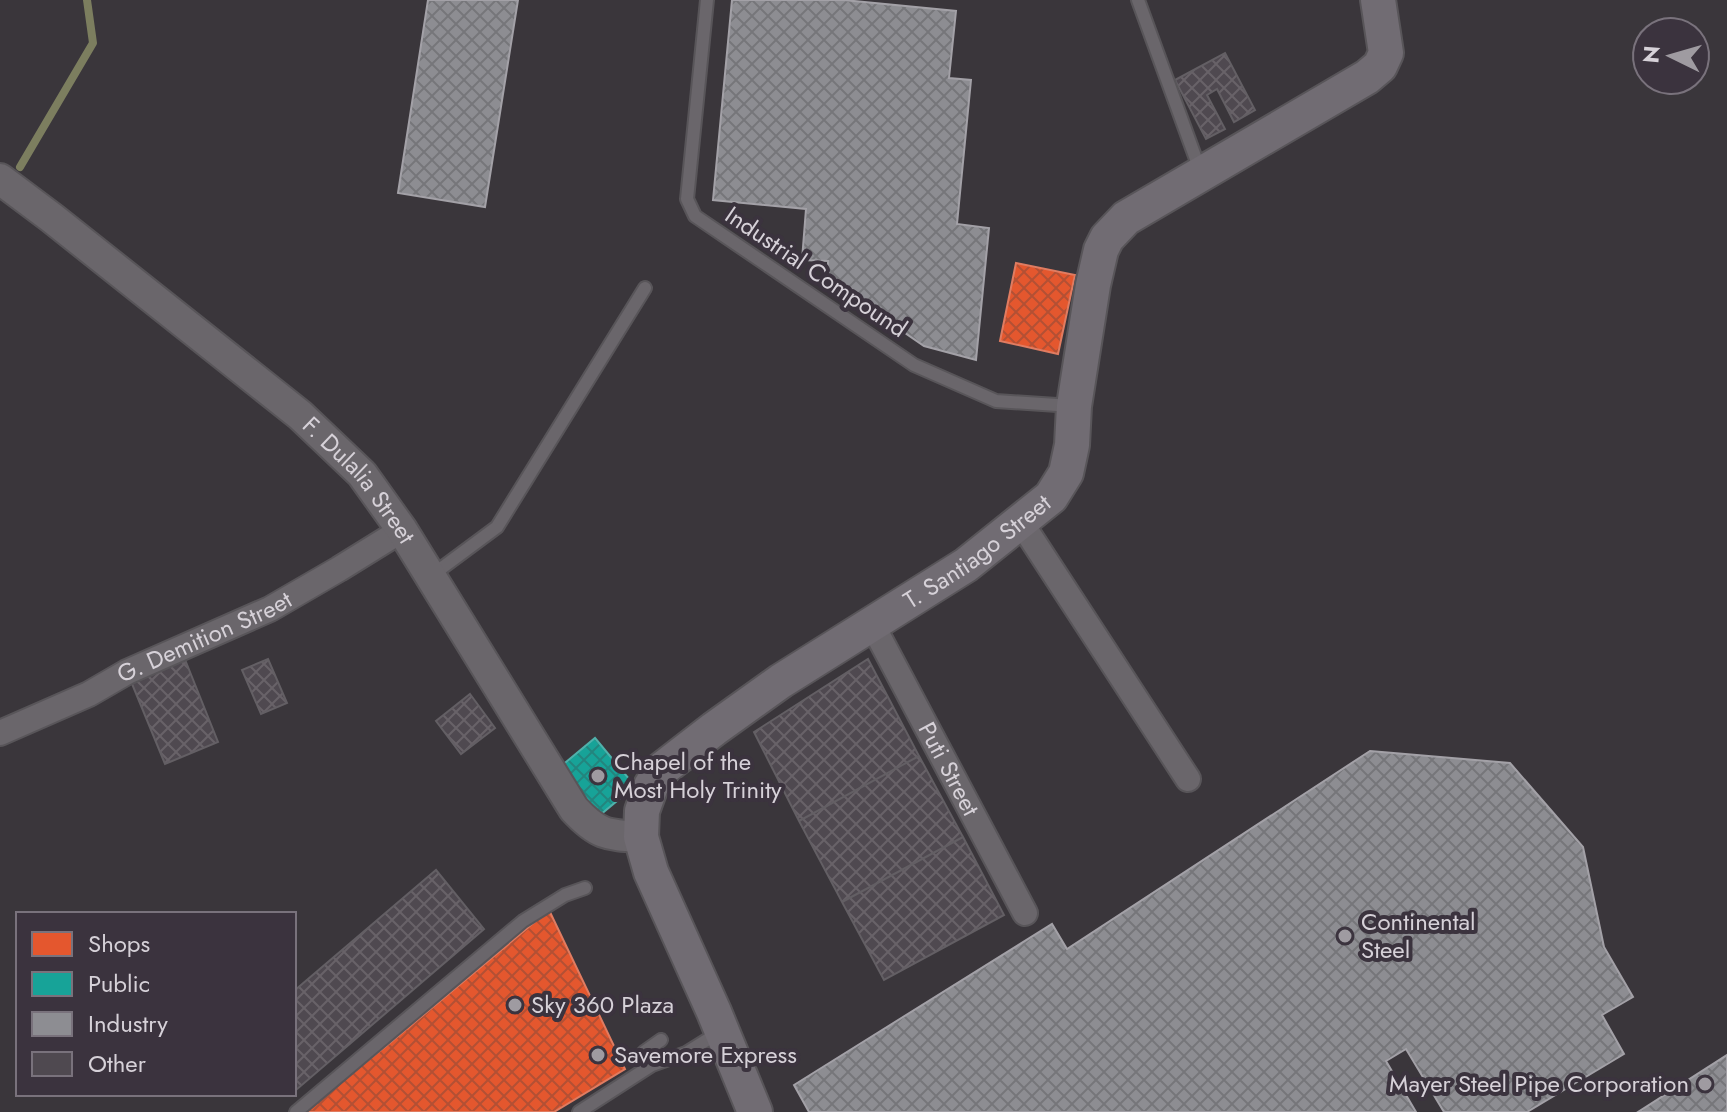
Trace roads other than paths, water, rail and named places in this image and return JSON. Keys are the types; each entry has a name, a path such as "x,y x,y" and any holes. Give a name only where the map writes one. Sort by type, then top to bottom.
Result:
{"main road":[{"name":"T. Santiago Street","path":"755,1112 651,872 641,837 642,811 651,786 661,770 781,681 966,565 1051,497 1066,473 1093,285 1107,238 1126,218 1367,77 1380,66 1386,53 1378,0"}],"street":[{"name":"F. Dulalia Street","path":"0,179 300,415 362,474 402,530 574,809 589,826 609,835 641,837"},
{"path":"1020,521 1188,779"},
{"name":"G. Demition Street","path":"0,733 89,694 127,672 270,609 402,530"},
{"name":"Puti Street","path":"872,624 1025,913"}],"lane":[{"name":"Industrial Compound","path":"707,0 687,199 695,216 914,365 996,401 1074,406"},
{"path":"1138,0 1201,174"},
{"path":"431,576 497,527 645,288"},
{"path":"296,1112 523,921 565,895 585,888"},
{"path":"579,1112 652,1065 686,1053 722,1031"},
{"path":"644,1052 661,1040"}],"waterway":[{"path":"20,167 93,43 87,0"}],"place":[{"name":"Chapel of the Most Holy Trinity","path":"598,776"},
{"name":"Continental Steel","path":"1345,936"},
{"name":"Sky 360 Plaza","path":"515,1005"},
{"name":"Savemore Express","path":"598,1055"},
{"name":"Mayer Steel Pipe Corporation","path":"1705,1084"}]}
